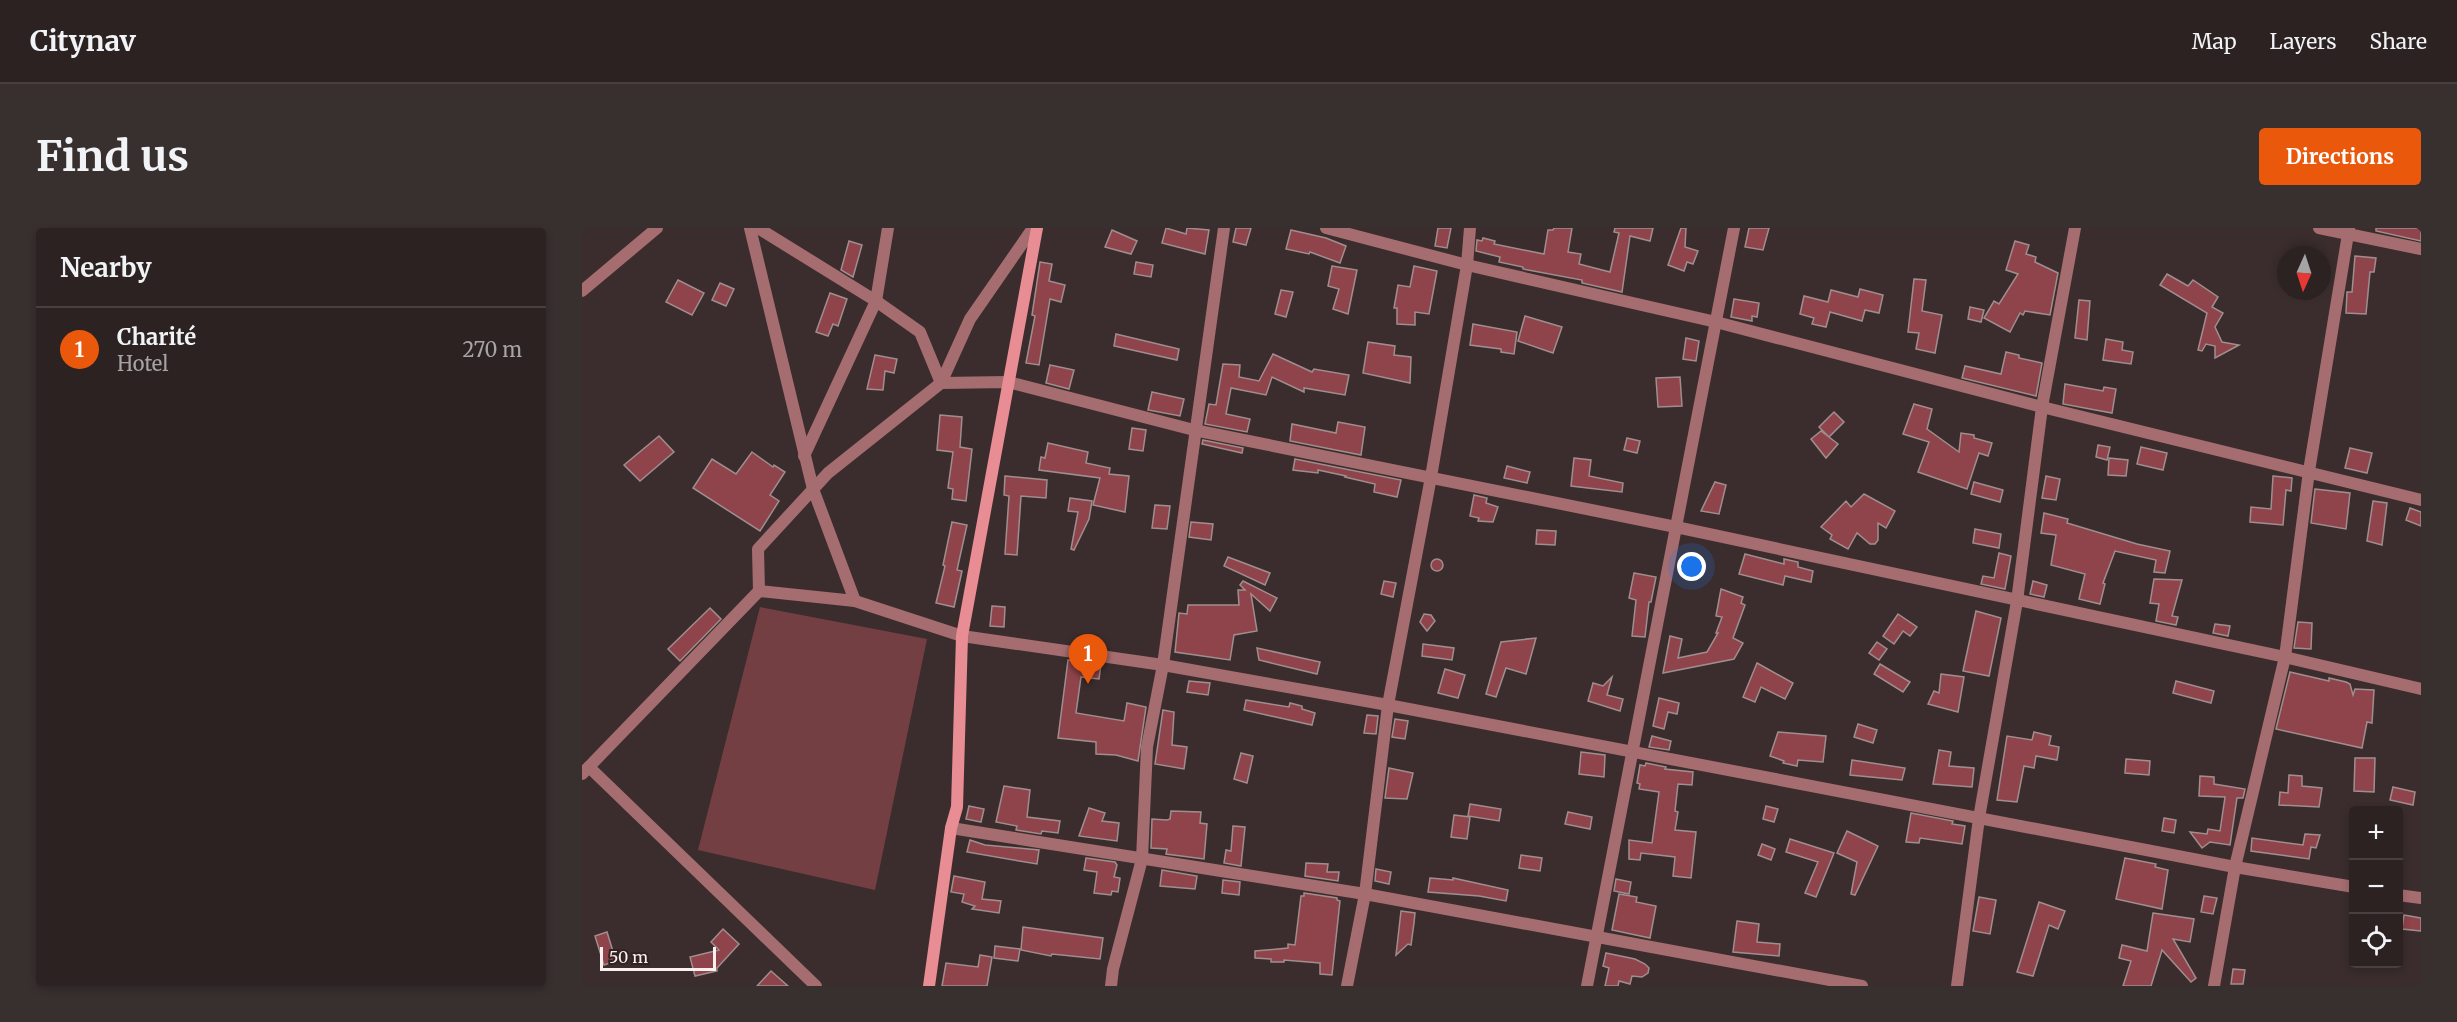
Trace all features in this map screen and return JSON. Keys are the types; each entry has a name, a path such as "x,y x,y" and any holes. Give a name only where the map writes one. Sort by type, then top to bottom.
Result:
{"main road":[{"path":"929,986 951,828 957,807 962,636 1037,228"}],"street":[{"path":"582,291 657,228"},
{"path":"750,228 813,489 855,601"},
{"path":"758,228 920,332 940,383"},
{"path":"804,456 876,302 888,228"},
{"path":"816,986 585,771 759,591 758,549 828,473 940,383 970,319 1033,228"},
{"path":"1111,986 1113,969 1142,859 1147,747 1163,665 1224,228"},
{"path":"1326,228 1467,265 1716,322 2042,407 2421,500"},
{"path":"1347,986 1365,894 1388,705 1431,477 1467,265 1470,228"},
{"path":"1587,986 1734,228"},
{"path":"1958,986 1979,818 2017,601 2042,407 2075,228"},
{"path":"2319,228 2348,231 2421,249"},
{"path":"2214,986 2235,867 2285,657 2309,471 2348,231"},
{"path":"940,383 1008,382 1194,430 1676,527 2285,657 2421,689"},
{"path":"759,591 855,601 962,636 1163,665 1388,705 2235,867 2349,886"},
{"path":"951,828 1365,894 1862,986"},
{"path":"2403,896 2421,898"}],"shaded area":[{"path":"760,607 927,639 875,890 698,850"}],"building":[{"path":"1166,228 1186,234 1187,228 1209,230 1205,254 1162,243"},
{"path":"1236,228 1251,228 1246,245 1233,242"},
{"path":"1438,228 1451,228 1447,248 1435,246"},
{"path":"1572,228 1568,252 1581,254 1579,264 1610,272 1619,233 1614,232 1615,228 1653,228 1650,241 1630,236 1622,292 1582,283 1582,280 1523,269 1523,267 1499,262 1500,257 1476,251 1477,240 1482,241 1483,238 1495,241 1494,244 1544,254 1548,230"},
{"path":"1681,228 1686,228 1685,247 1698,251 1693,264 1687,262 1684,271 1668,265"},
{"path":"1749,228 1769,228 1763,250 1745,247"},
{"path":"2376,228 2421,228 2421,241 2376,231"},
{"path":"1112,230 1137,241 1131,254 1105,247"},
{"path":"1291,230 1326,238 1346,246 1340,263 1310,252 1309,254 1286,249"},
{"path":"849,241 862,245 853,277 841,270"},
{"path":"2015,241 2029,245 2026,254 2036,257 2035,262 2058,273 2050,315 2025,311 2023,315 2020,313 2010,332 1984,318 1994,301 1999,304 2018,274 2006,270"},
{"path":"2355,256 2376,258 2374,272 2370,272 2366,314 2346,313 2347,292 2352,292"},
{"path":"1040,262 1052,264 1049,281 1065,285 1061,302 1050,299 1039,365 1026,363 1035,316 1032,315"},
{"path":"1136,262 1153,265 1151,277 1134,274"},
{"path":"1332,266 1357,270 1348,314 1333,309 1339,289 1328,286"},
{"path":"1414,266 1437,271 1429,314 1415,312 1415,325 1397,324 1397,308 1394,308 1398,285 1410,287"},
{"path":"2167,274 2188,286 2193,280 2218,297 2212,307 2223,313 2215,327 2222,342 2239,345 2215,358 2215,346 2206,344 2202,351 2198,350 2207,313 2160,285"},
{"path":"1914,279 1926,280 1922,311 1942,315 1935,353 1916,349 1919,333 1908,332"},
{"path":"678,280 704,293 692,315 666,302"},
{"path":"720,283 734,289 726,306 712,300"},
{"path":"1860,289 1883,295 1879,313 1865,310 1862,321 1830,312 1826,327 1812,324 1814,318 1800,314 1804,296 1828,302 1831,290 1858,297"},
{"path":"1281,290 1293,292 1286,317 1275,314"},
{"path":"830,293 847,299 838,326 833,324 828,336 816,332"},
{"path":"1734,299 1759,303 1757,317 1752,316 1752,321 1731,317"},
{"path":"2079,300 2090,301 2087,340 2075,338"},
{"path":"1970,307 1984,310 1981,322 1968,319"},
{"path":"1525,316 1562,327 1553,353 1518,341"},
{"path":"1473,324 1517,332 1514,354 1501,352 1501,349 1470,345"},
{"path":"1116,334 1179,349 1177,360 1114,346"},
{"path":"1686,338 1699,341 1696,361 1683,359"},
{"path":"2106,339 2123,342 2122,350 2133,352 2131,364 2103,360"},
{"path":"1368,342 1395,346 1394,355 1411,357 1410,383 1363,373"},
{"path":"2006,352 2019,355 2019,358 2042,363 2036,396 1962,378 1965,366 2001,374"},
{"path":"1273,354 1312,372 1314,369 1349,375 1345,395 1304,388 1304,392 1272,377 1266,395 1231,388 1226,414 1250,419 1247,432 1205,424 1209,404 1216,405 1223,364 1240,365 1239,377 1259,381"},
{"path":"875,355 897,359 894,373 885,371 883,390 867,389"},
{"path":"1050,365 1074,370 1069,389 1046,383"},
{"path":"1680,377 1682,406 1658,407 1656,378"},
{"path":"2065,384 2103,391 2104,387 2116,389 2112,413 2063,404"},
{"path":"1152,392 1184,399 1180,416 1148,410"},
{"path":"1914,404 1932,409 1927,429 1959,452 1961,433 1974,435 1974,438 1992,443 1988,456 1979,453 1967,489 1918,472 1929,442 1903,434"},
{"path":"1834,412 1844,422 1829,437 1819,427"},
{"path":"940,415 962,417 960,447 972,449 966,501 952,499 953,489 948,488 953,452 937,450"},
{"path":"1338,422 1365,427 1361,455 1290,441 1292,424 1336,433"},
{"path":"1132,428 1146,430 1143,451 1129,449"},
{"path":"1821,431 1838,444 1826,458 1811,439"},
{"path":"659,436 674,452 640,481 624,465"},
{"path":"1627,438 1640,441 1637,453 1624,450"},
{"path":"1203,440 1243,448 1242,453 1202,444"},
{"path":"1048,443 1088,452 1086,463 1110,468 1109,474 1129,476 1125,512 1093,505 1100,478 1039,470 1041,457 1045,458"},
{"path":"2098,445 2110,447 2107,460 2096,457"},
{"path":"2141,447 2167,453 2163,470 2137,464"},
{"path":"2350,448 2372,453 2367,473 2345,468"},
{"path":"752,452 773,467 774,465 785,472 770,495 779,501 760,531 693,488 712,459 736,474"},
{"path":"1574,458 1591,460 1589,476 1623,483 1622,492 1571,486"},
{"path":"2109,458 2128,460 2126,476 2108,475"},
{"path":"1295,459 1401,480 1397,497 1374,492 1375,484 1346,476 1318,470 1318,473 1293,470"},
{"path":"1507,466 1530,472 1527,483 1504,478"},
{"path":"1005,476 1047,480 1046,498 1021,496 1017,555 1005,554 1009,496 1004,495"},
{"path":"2046,476 2060,479 2056,500 2042,498"},
{"path":"2273,476 2292,478 2291,491 2286,490 2283,525 2250,522 2251,507 2271,509"},
{"path":"1715,482 1726,485 1719,514 1701,511"},
{"path":"1974,482 2003,490 2000,502 1971,494"},
{"path":"2315,489 2350,493 2346,529 2311,523"},
{"path":"1864,494 1895,511 1886,528 1878,523 1878,540 1875,544 1870,544 1857,533 1848,549 1830,539 1832,535 1821,527 1846,501 1851,507"},
{"path":"1474,495 1487,498 1486,503 1498,507 1493,522 1478,521 1479,518 1470,516"},
{"path":"1070,498 1092,501 1089,519 1074,550 1071,549 1078,512 1068,511"},
{"path":"2373,501 2387,503 2382,545 2367,541"},
{"path":"1155,505 1170,506 1167,529 1152,528"},
{"path":"2410,508 2421,512 2421,526 2406,520"},
{"path":"2044,513 2068,519 2067,523 2137,544 2170,551 2165,573 2154,572 2156,560 2115,551 2103,583 2105,584 2100,604 2079,599 2085,574 2051,565 2056,535 2041,533"},
{"path":"952,522 967,525 957,570 962,571 954,607 936,603"},
{"path":"1191,522 1213,524 1211,540 1189,537"},
{"path":"1975,529 2001,534 1999,548 1973,543"},
{"path":"1537,530 1556,531 1555,545 1536,544"},
{"path":"1999,553 2011,556 2005,589 1981,584 1983,576 1994,578"},
{"path":"1745,554 1784,564 1784,559 1798,562 1798,567 1813,571 1811,582 1785,576 1783,585 1739,574"},
{"path":"1228,557 1270,573 1265,585 1224,566"},
{"path":"1439,559 1443,565 1439,571 1435,571 1431,563"},
{"path":"1634,573 1656,577 1651,602 1649,602 1645,637 1632,636 1636,600 1629,598"},
{"path":"2154,579 2182,580 2172,616 2178,617 2176,625 2156,621 2159,604 2150,603"},
{"path":"1243,581 1277,598 1270,611 1251,594 1257,631 1234,635 1230,660 1175,652 1179,613 1187,614 1188,605 1239,605 1238,590 1245,590 1240,585"},
{"path":"1384,581 1396,583 1393,597 1381,594"},
{"path":"2033,581 2047,585 2044,597 2030,594"},
{"path":"1721,589 1743,597 1741,603 1745,605 1733,638 1743,643 1734,659 1663,673 1670,636 1682,639 1678,658 1707,652 1718,633 1716,633 1722,617 1716,616"},
{"path":"992,606 1005,607 1004,627 990,626"},
{"path":"710,608 721,619 680,661 668,649"},
{"path":"1976,611 2001,618 1989,676 1963,671"},
{"path":"1424,614 1431,615 1435,621 1427,631 1420,622"},
{"path":"1898,614 1917,627 1910,636 1903,631 1894,644 1883,636"},
{"path":"2298,622 2312,623 2311,649 2294,648"},
{"path":"2215,624 2230,626 2228,636 2213,633"},
{"path":"1536,638 1526,674 1506,668 1496,697 1486,694 1501,642"},
{"path":"1877,642 1887,649 1879,660 1869,653"},
{"path":"1423,644 1454,648 1452,660 1422,656"},
{"path":"1257,648 1320,662 1317,674 1259,660"},
{"path":"1068,660 1101,664 1099,679 1081,677 1076,713 1124,721 1127,703 1146,707 1138,761 1116,755 1096,754 1096,742 1058,738"},
{"path":"1757,663 1793,683 1785,699 1761,687 1755,702 1743,697"},
{"path":"1880,664 1910,682 1903,692 1874,674"},
{"path":"1445,669 1465,675 1458,698 1438,693"},
{"path":"2290,672 2329,681 2329,678 2346,682 2350,684 2353,695 2355,689 2374,690 2372,723 2367,722 2362,748 2276,729"},
{"path":"1941,674 1964,677 1958,712 1928,704 1934,691 1939,693"},
{"path":"1612,677 1607,695 1623,699 1620,711 1588,701 1593,683 1603,686"},
{"path":"1189,681 1210,683 1208,695 1187,692"},
{"path":"2176,681 2214,691 2211,703 2173,693"},
{"path":"1659,698 1679,703 1677,714 1668,712 1664,729 1653,726"},
{"path":"1246,700 1289,707 1290,703 1302,706 1302,709 1315,713 1312,725 1244,710"},
{"path":"1163,710 1174,712 1172,745 1187,747 1184,769 1155,764"},
{"path":"1367,715 1378,716 1376,734 1364,733"},
{"path":"1395,719 1408,721 1405,739 1392,737"},
{"path":"1858,724 1877,730 1873,743 1854,737"},
{"path":"1778,732 1826,736 1823,762 1798,760 1797,766 1783,763 1784,761 1770,756"},
{"path":"2034,732 2051,736 2049,745 2059,747 2057,760 2036,756 2034,768 2024,766 2017,802 1997,800 2007,736 2032,740"},
{"path":"1652,736 1671,741 1669,750 1649,747"},
{"path":"1939,750 1951,752 1949,766 1974,768 1972,787 1933,784"},
{"path":"1581,752 1605,755 1604,777 1579,774"},
{"path":"1241,753 1253,756 1247,783 1234,779"},
{"path":"2355,758 2375,758 2374,792 2354,791"},
{"path":"2126,759 2150,761 2149,775 2125,773"},
{"path":"1852,760 1905,768 1902,780 1850,775"},
{"path":"1646,763 1666,767 1665,769 1693,772 1692,785 1678,784 1675,811 1678,812 1675,830 1696,832 1691,878 1673,876 1675,857 1641,853 1640,860 1629,859 1629,840 1652,843 1659,792 1639,789 1640,784 1637,783 1640,765 1645,766"},
{"path":"1389,768 1413,773 1407,799 1385,798"},
{"path":"2289,775 2302,776 2302,786 2322,788 2319,807 2279,805 2280,792 2288,793"},
{"path":"2200,776 2214,777 2214,784 2245,789 2243,798 2237,798 2230,845 2210,842 2202,848 2190,832 2207,834 2208,829 2220,831 2225,797 2199,796"},
{"path":"1004,786 1030,790 1027,817 1060,821 1058,833 1042,831 1041,834 1016,830 1017,826 996,822"},
{"path":"2393,787 2415,792 2413,805 2390,800"},
{"path":"1470,804 1501,809 1499,821 1468,816"},
{"path":"969,806 984,809 981,822 966,819"},
{"path":"1766,806 1778,809 1774,822 1763,819"},
{"path":"1089,808 1105,813 1102,821 1119,823 1117,841 1079,836"},
{"path":"1171,811 1201,812 1200,823 1207,824 1204,859 1166,854 1167,849 1151,848 1152,819 1170,819"},
{"path":"1568,812 1592,817 1590,829 1565,824"},
{"path":"1911,813 1953,821 1952,824 1965,826 1962,844 1920,838 1919,843 1906,842"},
{"path":"1454,815 1470,817 1467,839 1451,837"},
{"path":"2164,818 2176,820 2174,833 2162,831"},
{"path":"1233,826 1245,827 1241,866 1224,863 1226,850 1231,851"},
{"path":"1847,831 1878,846 1855,895 1851,894 1857,862 1837,853"},
{"path":"2305,834 2320,835 2316,848 2311,847 2309,859 2251,851 2252,838 2303,845"},
{"path":"1790,839 1834,853 1816,897 1805,893 1818,862 1786,852"},
{"path":"970,840 985,845 1039,850 1037,864 967,852"},
{"path":"1762,844 1775,849 1771,860 1758,855"},
{"path":"1521,855 1542,858 1540,871 1519,868"},
{"path":"1086,858 1115,862 1117,865 1114,877 1120,878 1118,892 1112,891 1111,895 1094,893 1097,872 1084,870"},
{"path":"2125,858 2156,864 2155,867 2168,870 2162,909 2116,899"},
{"path":"1306,863 1328,864 1327,872 1339,872 1338,881 1305,876"},
{"path":"1376,869 1391,872 1389,884 1375,881"},
{"path":"1162,870 1197,876 1195,889 1160,886"},
{"path":"954,876 985,882 982,899 1001,901 999,913 972,909 975,906 962,902 964,894 951,892"},
{"path":"1430,878 1453,880 1453,878 1508,890 1506,901 1479,896 1428,892"},
{"path":"1616,879 1631,882 1629,894 1614,891"},
{"path":"1223,880 1240,882 1239,895 1222,893"},
{"path":"1304,893 1337,898 1340,901 1332,975 1320,974 1320,963 1284,960 1284,962 1271,962 1271,959 1255,958 1255,951 1288,948 1288,944 1295,945 1301,896 1304,896"},
{"path":"1619,894 1637,897 1636,902 1656,906 1650,938 1612,930"},
{"path":"2204,896 2217,898 2213,914 2201,912"},
{"path":"1979,897 1996,900 1990,934 1973,931"},
{"path":"2039,902 2065,911 2058,929 2049,925 2033,976 2017,972"},
{"path":"1401,911 1415,913 1414,923 1411,945 1408,944 1396,955"},
{"path":"2153,913 2194,919 2190,942 2173,939 2196,978 2191,982 2162,950 2151,986 2123,986 2131,961 2119,958 2122,945 2147,951"},
{"path":"2404,915 2421,918 2421,931 2403,929"},
{"path":"1737,921 1759,924 1757,942 1780,944 1779,956 1733,952"},
{"path":"1023,927 1103,938 1100,959 1052,954 1051,956 1021,950"},
{"path":"723,929 739,944 717,968 717,971 695,976 690,957 719,950 711,942"},
{"path":"607,932 616,961 604,965 595,936"},
{"path":"995,946 1020,949 1018,961 994,958"},
{"path":"1606,953 1635,959 1649,968 1648,973 1642,977 1632,976 1630,984 1619,981 1618,986 1605,986 1609,968 1603,966"},
{"path":"980,955 992,957 987,986 942,986 946,963 978,967"},
{"path":"2233,969 2245,970 2243,984 2231,984"},
{"path":"771,971 788,986 757,986"}],"place":[{"name":"Charité","path":"1088,684"}]}
